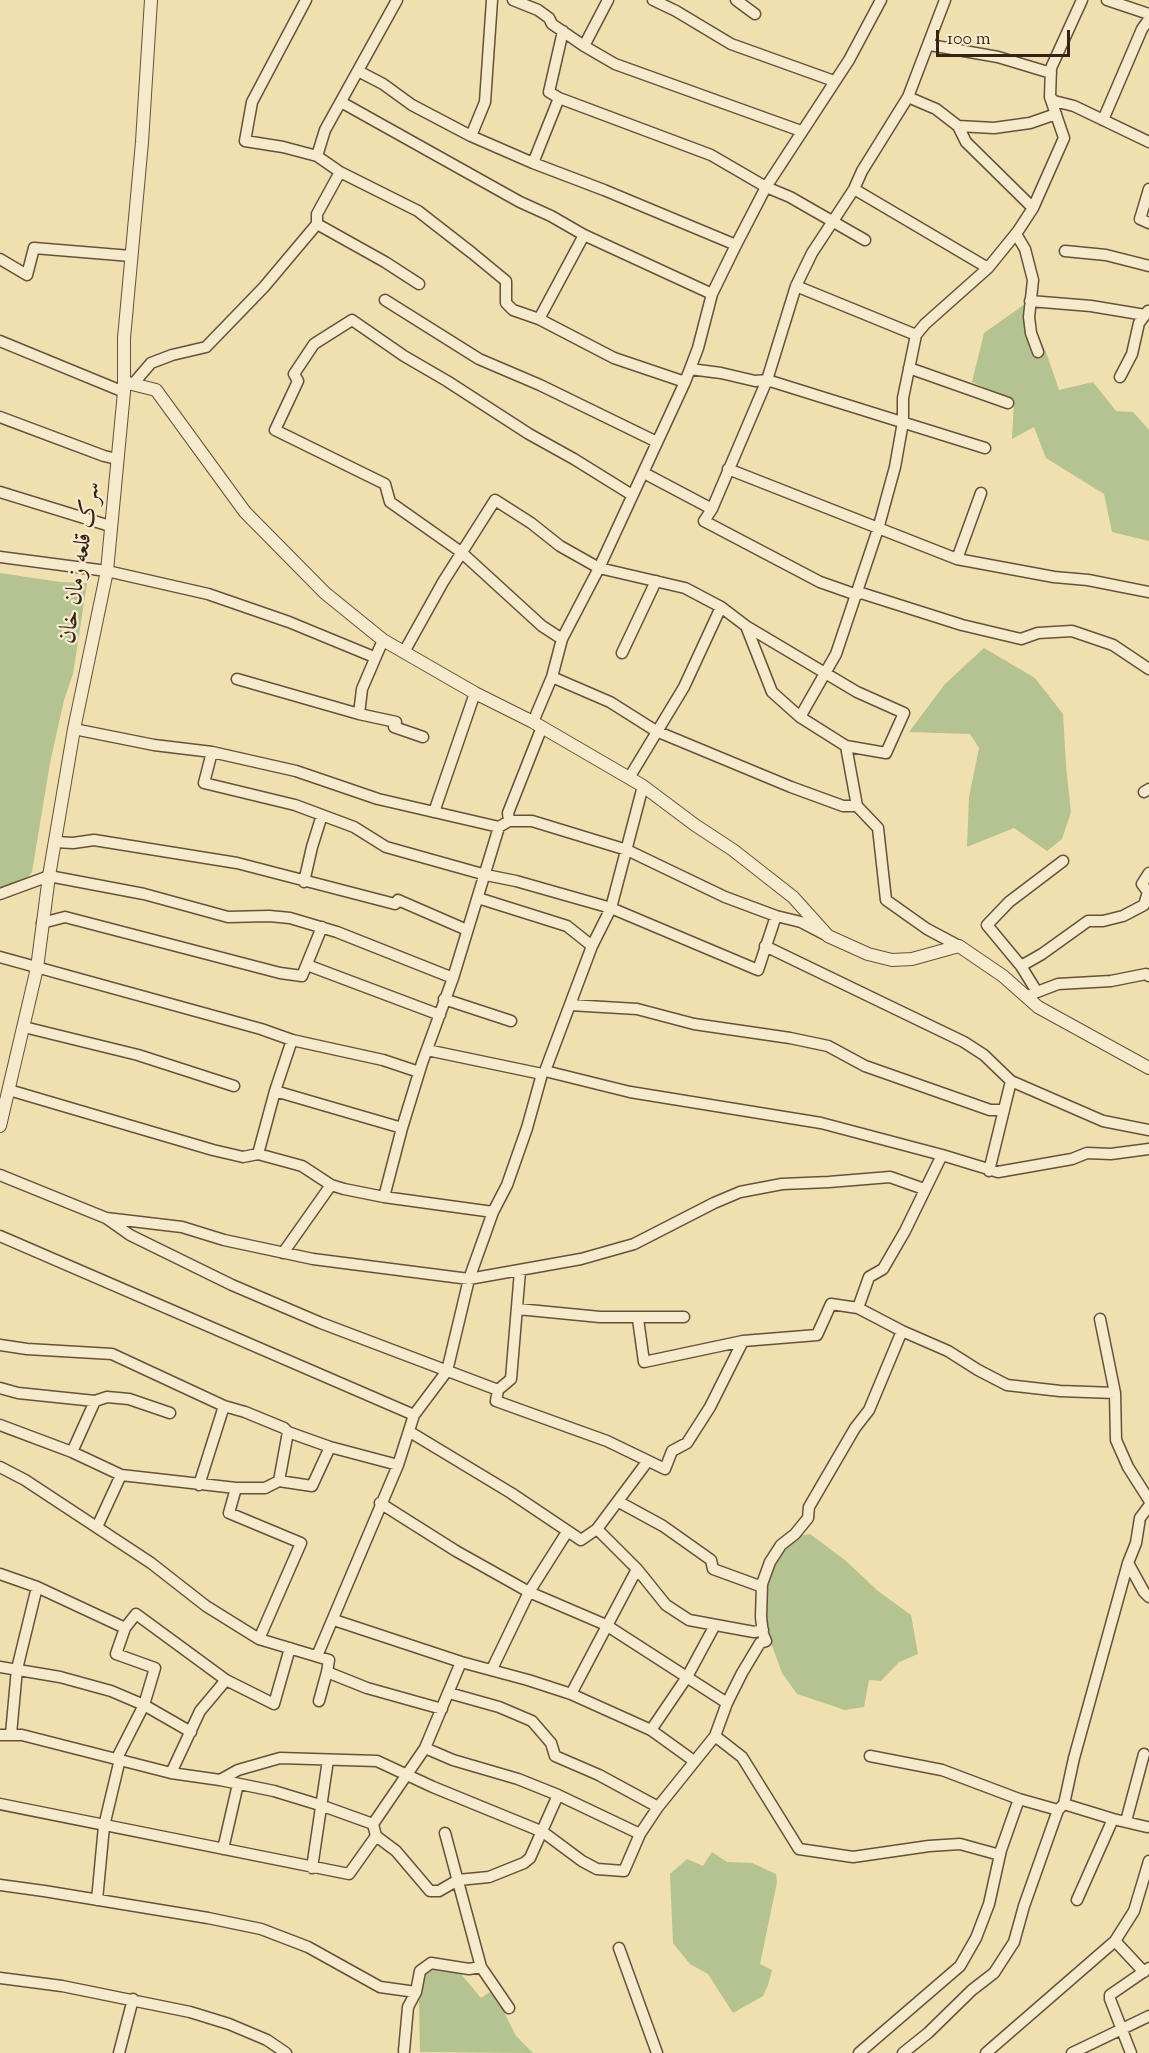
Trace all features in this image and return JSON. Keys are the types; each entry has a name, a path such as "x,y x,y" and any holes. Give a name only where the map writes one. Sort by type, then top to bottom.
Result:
{"street":[{"name":"سرک قلعه زمان خان","path":"0,1126 37,968 49,876 74,729 107,571 117,459 127,386 124,338 142,142 151,0"},
{"path":"306,0 252,102 245,141 283,147 317,156 340,172 418,211 506,281 506,303 513,310 538,319 614,358 685,382"},
{"path":"317,156 326,130 397,0"},
{"path":"471,136 485,102 492,0"},
{"path":"513,0 538,10 549,18 552,24 615,64 801,132"},
{"path":"584,46 608,0"},
{"path":"736,0 755,14"},
{"path":"384,1197 419,1072 508,813 562,639 644,473 685,382 698,348 712,294 736,245 766,188 849,60 881,0"},
{"path":"945,0 930,45 908,97 862,171 854,189 812,253 796,286 767,380 712,509 704,521 820,582 962,625 1021,639 1038,633 1072,631 1113,645 1149,669"},
{"path":"800,717 836,654 878,529 903,422 903,398 916,335 924,324 988,268 1016,234 1033,208 1064,138 1050,97 1051,68 1082,0"},
{"path":"1107,0 1149,14"},
{"path":"658,1 731,44 834,81"},
{"path":"1103,120 1142,29 1149,19"},
{"path":"563,31 549,92 559,98 711,155 766,188 789,197 865,240"},
{"path":"930,45 998,57 1051,73"},
{"path":"358,71 383,84 412,105 471,136 736,245"},
{"path":"908,97 936,109 957,126 966,142 1033,208"},
{"path":"1050,97 1149,142"},
{"path":"533,163 559,98"},
{"path":"341,102 520,202 584,235 712,294"},
{"path":"957,126 994,128 1030,123 1056,114"},
{"path":"127,386 151,363 172,355 206,347 264,287 317,224 317,214 340,172"},
{"path":"854,189 988,268"},
{"path":"1149,189 1140,219 1149,223"},
{"path":"317,224 419,284"},
{"path":"1016,234 1025,249 1033,280 1029,317 1031,333 1038,352"},
{"path":"538,319 584,235"},
{"path":"0,259 27,275 34,248 131,256"},
{"path":"1065,251 1106,255 1149,266"},
{"path":"796,286 916,335"},
{"path":"385,300 479,359 540,385 657,441"},
{"path":"1030,301 1147,312 1139,323 1132,354 1120,377"},
{"path":"562,639 542,626 461,552 390,502 385,483 275,430 298,381 294,374 314,344 352,320 404,356 632,495"},
{"path":"0,342 127,386 156,390 245,512 325,593 382,640 475,693 537,724 643,786 733,850 793,897 828,936"},
{"path":"909,368 1008,403"},
{"path":"690,369 722,373 755,381 767,380 985,448"},
{"path":"0,417 117,459"},
{"path":"728,469 957,559 1149,592"},
{"path":"644,473 712,509"},
{"path":"0,492 110,526"},
{"path":"957,559 981,493"},
{"path":"404,652 461,552 495,500 531,523 560,546 598,568 685,588 721,607 746,626 858,692 904,713 886,753 846,746 800,717 772,692 746,626"},
{"path":"0,557 107,571 208,594 289,622 374,657"},
{"path":"622,653 656,581"},
{"path":"629,778 684,687 721,607"},
{"path":"359,714 363,689 382,640"},
{"path":"552,677 610,702 656,731 790,787 843,806 857,806"},
{"path":"237,679 359,714 396,722 394,727 423,737"},
{"path":"434,812 475,693"},
{"path":"74,729 154,745 212,752 296,771 378,799 434,812 504,824 532,821 627,850 725,897 776,916 801,922 868,954 892,960 912,958 959,946"},
{"path":"846,746 857,806 878,828 886,900 927,929 959,946 1031,994"},
{"path":"212,752 204,783 295,805 354,827 386,847 611,908 758,970 776,916"},
{"path":"317,1656 398,1465 414,1415 447,1371 469,1279 493,1212 507,1185 544,1072 592,946 611,908 643,786"},
{"path":"304,882 322,815"},
{"path":"55,842 73,843 93,840 237,863 395,904 398,900 467,930"},
{"path":"1063,861 1009,902 987,925 1021,966 1038,1007 1149,1068"},
{"path":"1021,966 1088,921 1103,921 1123,916 1144,905 1148,892 1142,884 1149,873"},
{"path":"0,894 49,876 144,894 228,917 290,918 322,927 453,978"},
{"path":"478,898 567,926 592,946"},
{"path":"42,923 65,916 302,976 322,927"},
{"path":"765,946 964,1042 984,1055 1011,1081 1103,1121 1149,1130"},
{"path":"0,957 261,1029 292,1040 383,1060 419,1072"},
{"path":"307,965 440,1015"},
{"path":"1031,994 1058,984 1112,981 1146,974 1149,976"},
{"path":"444,999 511,1020"},
{"path":"570,1005 637,1009 694,1024 828,1046 865,1066 990,1110 1003,1110"},
{"path":"24,1027 138,1055 234,1086"},
{"path":"258,1154 292,1040"},
{"path":"427,1050 544,1072 630,1092 821,1123 942,1155 989,1171 998,1172 1072,1160 1087,1153 1112,1154 1149,1149"},
{"path":"989,1171 1011,1081"},
{"path":"9,1090 213,1150 243,1157 258,1154 302,1166 331,1185 384,1197 493,1212"},
{"path":"275,1091 402,1128"},
{"path":"858,1308 869,1276 883,1269 905,1231 942,1155"},
{"path":"0,1175 106,1218 130,1235 232,1285 321,1323 498,1390"},
{"path":"106,1218 182,1227 224,1240 313,1259 469,1279 581,1259 634,1244 740,1192 782,1184 890,1177 924,1189"},
{"path":"283,1252 331,1185"},
{"path":"0,1236 414,1415"},
{"path":"520,1271 510,1379 498,1390 496,1401 608,1441 665,1469 672,1451 687,1443 711,1407 743,1341"},
{"path":"638,1318 644,1362 743,1341 816,1335 831,1304 858,1308 948,1351 1007,1385 1060,1391 1115,1393"},
{"path":"518,1309 600,1317 684,1317"},
{"path":"1100,1319 1115,1393 1116,1440 1128,1467 1149,1500"},
{"path":"220,1780 238,1770 280,1758 377,1761 433,1787 543,1832 582,1862 597,1869 624,1871 640,1834 658,1807 715,1736 727,1703 760,1643 766,1641 763,1630 762,1584 770,1562 781,1545 795,1534 808,1518 809,1507 855,1428 869,1410 902,1331"},
{"path":"0,1345 27,1349 112,1353 224,1406 245,1412 284,1428 288,1432 330,1447 398,1465"},
{"path":"0,1388 18,1393 95,1401 107,1397 129,1399 170,1413"},
{"path":"72,1452 95,1401"},
{"path":"199,1485 224,1406"},
{"path":"0,1425 72,1452 121,1475 236,1488 265,1488 279,1481 312,1486 330,1447"},
{"path":"279,1481 288,1432"},
{"path":"410,1432 511,1493 581,1540 597,1529 647,1462"},
{"path":"0,1467 25,1480 97,1527 157,1567 206,1606 259,1639 328,1660 319,1701"},
{"path":"97,1527 121,1475"},
{"path":"236,1488 229,1513 301,1543 259,1639"},
{"path":"619,1502 663,1526 711,1560 713,1569 757,1585 762,1584"},
{"path":"380,1503 456,1551 529,1592 606,1625 727,1703"},
{"path":"903,2053 994,1973 1014,1942 1024,1906 1061,1807 1128,1563 1136,1543 1140,1518 1149,1506"},
{"path":"597,1529 637,1569 666,1605 689,1620 754,1632 763,1630"},
{"path":"492,1669 529,1592 567,1532"},
{"path":"1128,1563 1147,1592"},
{"path":"572,1694 637,1569"},
{"path":"0,1574 37,1587 124,1628"},
{"path":"37,1587 17,1669 6,1735 119,1759 171,1773 274,1791 373,1824"},
{"path":"97,1900 104,1826 119,1759 144,1705 155,1668 116,1654 124,1628 136,1614 226,1680 273,1704 290,1648"},
{"path":"334,1620 461,1662 492,1669 572,1694 651,1730 694,1761"},
{"path":"651,1730 687,1677 715,1625"},
{"path":"461,1662 425,1748 373,1824 376,1836 396,1851 430,1891 439,1891 458,1880 489,1877 524,1863 530,1858 558,1795"},
{"path":"0,1667 70,1680 111,1691 144,1705 191,1732"},
{"path":"327,1672 367,1688 442,1709"},
{"path":"171,1773 200,1711 226,1680"},
{"path":"449,1693 499,1707 531,1721 551,1743 555,1756 599,1775 658,1807"},
{"path":"715,1736 742,1757 799,1849 853,1857 928,1846 960,1844 1000,1855"},
{"path":"425,1748 453,1760 518,1779 558,1795 640,1834"},
{"path":"1126,1821 1144,1754"},
{"path":"870,1756 942,1770 1019,1799 1148,1826"},
{"path":"312,1868 328,1760"},
{"path":"224,1849 238,1784"},
{"path":"859,2053 960,1965 976,1938 989,1904 1000,1855 1019,1799"},
{"path":"0,1804 349,1874 376,1836"},
{"path":"1077,1900 1113,1819"},
{"path":"445,1833 481,1967 509,2008"},
{"path":"986,2053 1115,1941 1134,1911 1149,1861"},
{"path":"0,1886 97,1900 261,1929 308,1947 380,1987 416,1992"},
{"path":"1115,1941 1146,1970 1110,1995 1131,2053"},
{"path":"619,1948 657,2053"},
{"path":"404,2051 408,2007 416,1992 420,1971 431,1963 469,1969 481,1967"},
{"path":"0,1978 62,1986 190,2012 229,2024 267,2040 286,2053"},
{"path":"119,2053 133,1999"},
{"path":"1071,2053 1149,2016"}],"green space":[{"path":"1025,304 1059,390 1093,382 1116,411 1133,412 1149,430 1149,541 1112,532 1104,494 1046,458 1034,427 1012,439 1014,401 972,382 984,333"},
{"path":"0,573 60,582 87,583 73,674 64,700 50,763 32,872 26,879 0,889"},
{"path":"984,648 1035,678 1063,714 1071,812 1062,839 1047,851 1014,828 967,847 969,797 979,748 970,734 909,732 945,684"},
{"path":"810,1534 846,1561 878,1591 911,1615 918,1654 899,1662 881,1681 869,1680 864,1707 845,1710 797,1694 782,1673 771,1643 764,1610 769,1569 786,1543 802,1535"},
{"path":"712,1852 727,1862 752,1863 776,1874 777,1882 760,1964 772,1970 768,1985 763,1996 733,2013 708,1974 690,1964 673,1943 670,1874 687,1859 703,1866"},
{"path":"439,1967 461,1974 481,1998 493,1990 516,2036 533,2053 420,2052 419,2000 426,1973"}]}
